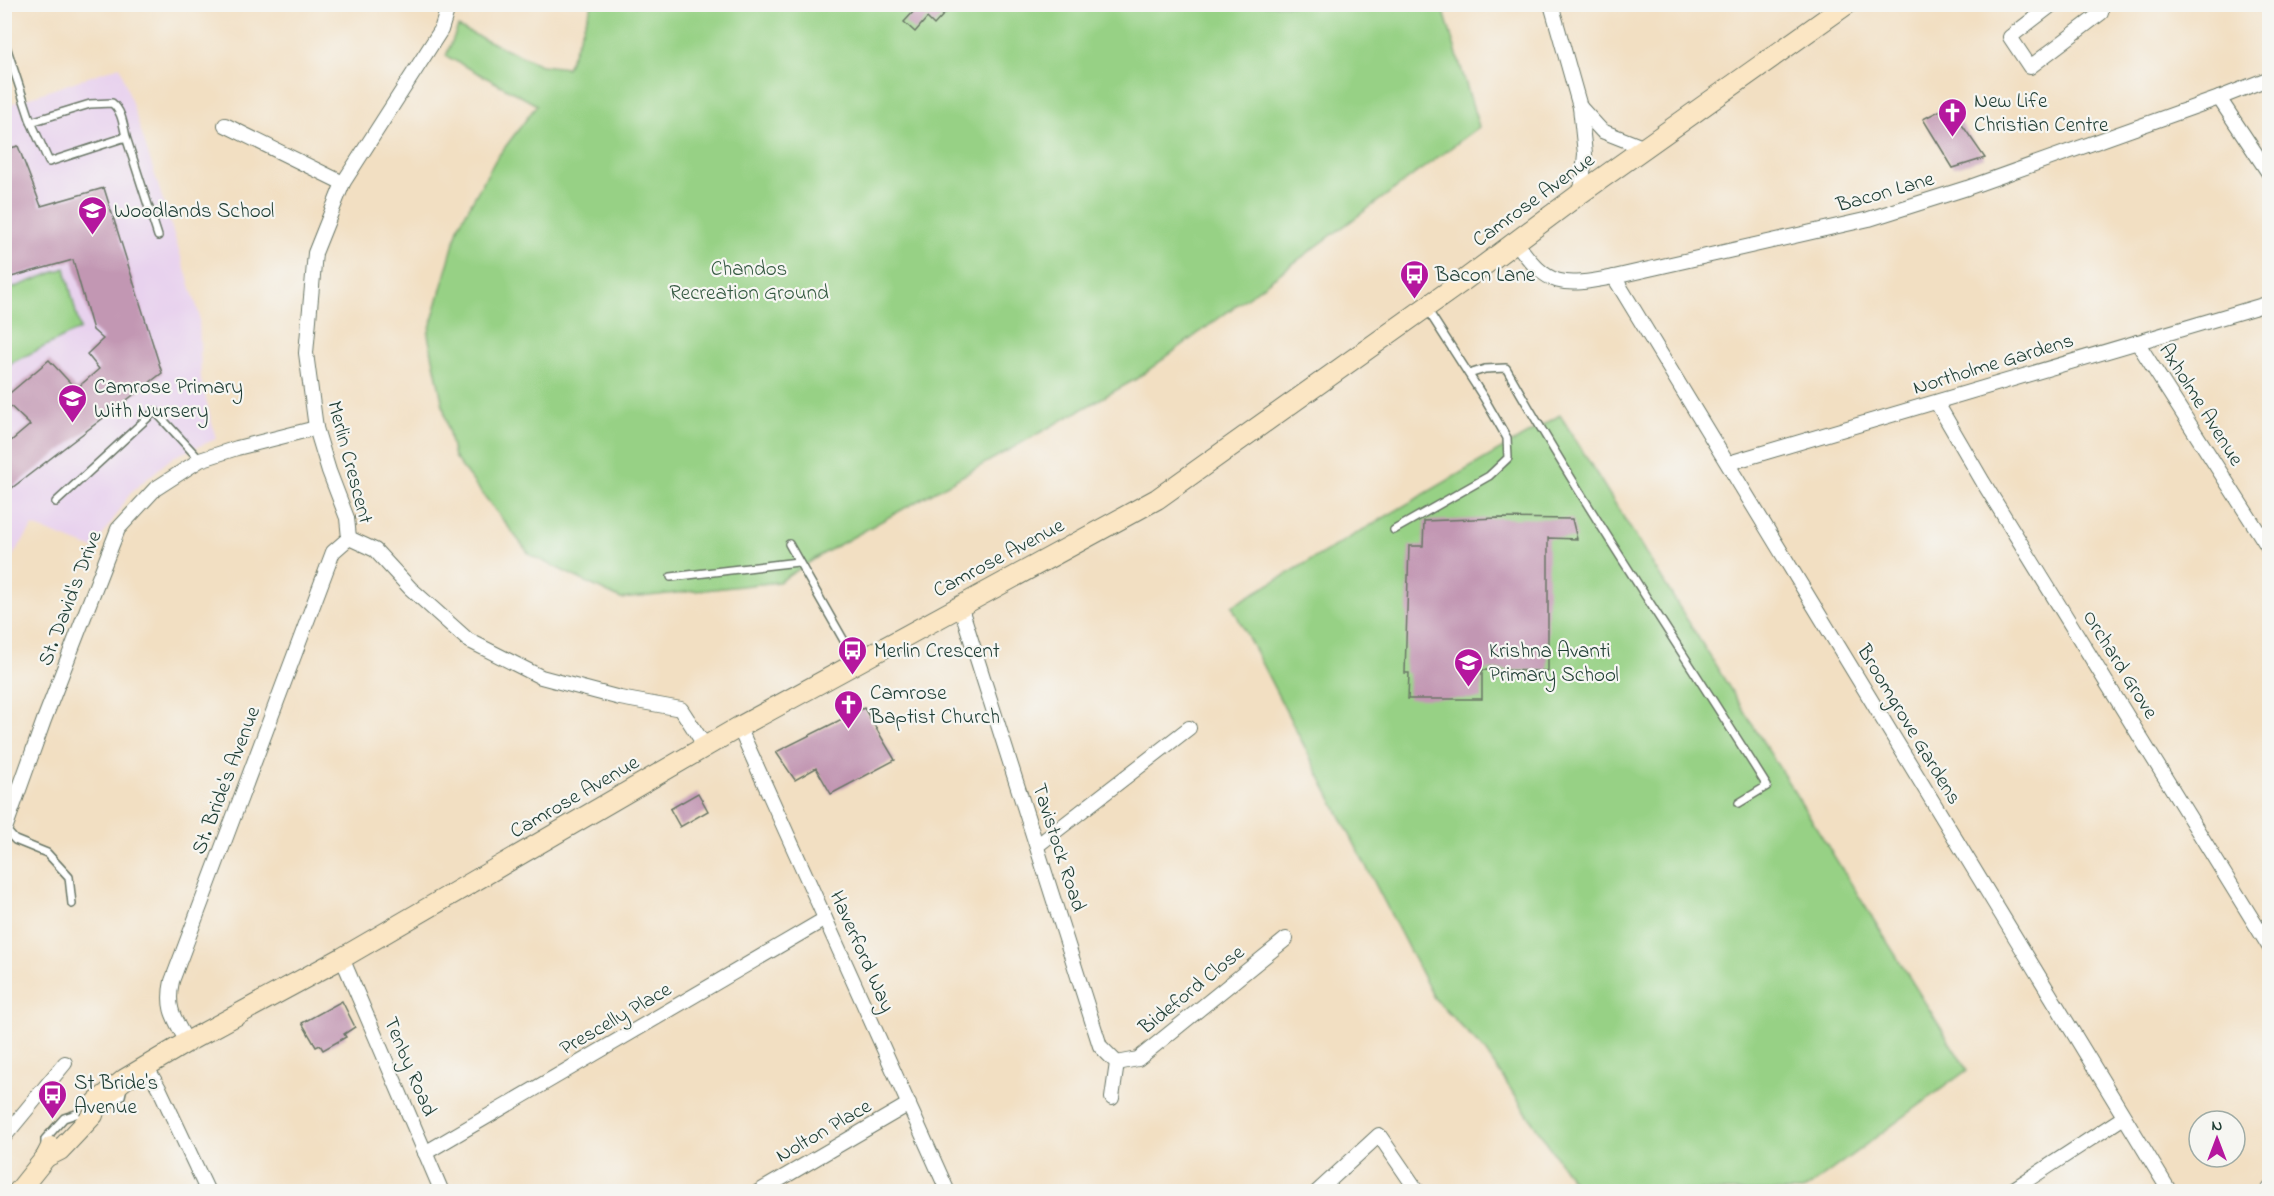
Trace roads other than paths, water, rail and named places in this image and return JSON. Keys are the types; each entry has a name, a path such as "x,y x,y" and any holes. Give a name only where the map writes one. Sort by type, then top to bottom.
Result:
{"street":[{"name":"Merlin Crescent","path":"449,4 441,30 343,183 315,253 306,353 316,428 347,518 349,538 375,550 410,588 468,640 541,677 620,698 681,709 705,746"},
{"path":"1551,4 1580,107 1585,154 1581,193"},
{"name":"Camrose Avenue","path":"18,1191 46,1157 60,1150 85,1114 97,1102 125,1079 146,1066 342,958 705,746 1157,499 1847,4"},
{"path":"2044,7 2010,37 2030,67 2101,13 2095,4"},
{"name":"Bacon Lane","path":"1516,242 1532,265 1554,280 1578,284 1614,277 1869,219 1967,188 2270,78"},
{"path":"2219,98 2270,175"},
{"path":"1580,107 1602,131 1646,148"},
{"path":"225,125 343,183"},
{"name":"Broomgrove Gardens","path":"1614,277 2170,1191"},
{"name":"Northolme Gardens","path":"1729,463 2270,303"},
{"name":"Axholme Avenue","path":"2137,342 2270,550"},
{"name":"Orchard Grove","path":"1937,403 1983,482 2270,948"},
{"name":"St. David's Drive","path":"5,829 44,720 118,529 156,489 200,460 316,428"},
{"name":"St. Bride's Avenue","path":"187,1042 170,1011 168,998 172,981 333,552 349,538"},
{"name":"Tavistock Road","path":"960,605 1100,1046 1117,1063"},
{"name":"Haverford Way","path":"739,727 948,1191"},
{"path":"1038,845 1189,728"},
{"name":"Prescelly Place","path":"425,1153 825,919"},
{"name":"Bideford Close","path":"1117,1063 1138,1059 1286,939"},
{"name":"Tenby Road","path":"342,958 442,1191"},
{"path":"4,1137 66,1063"},
{"path":"1112,1098 1117,1063"},
{"path":"146,1066 160,1090 208,1191"},
{"name":"Nolton Place","path":"758,1191 909,1104"},
{"path":"2009,1191 2124,1117"},
{"path":"1317,1191 1379,1135 1418,1191"}],"lane":[{"path":"4,40 31,122 49,162 126,137"},
{"path":"31,122 90,104 112,103 118,108 158,236"},
{"path":"1394,530 1489,476 1508,458 1507,438 1426,307"},
{"path":"1469,374 1485,369 1506,368 1537,423 1767,786 1739,803"},
{"path":"56,502 155,411 200,460"},
{"path":"789,544 857,662"},
{"path":"671,577 798,562"},
{"path":"5,829 15,840 47,853 69,877 72,903"}],"place":[{"name":"New Life Christian Centre","path":"1953,138"},
{"name":"Woodlands School","path":"93,236"},
{"name":"Bacon Lane","path":"1414,300"},
{"name":"Camrose Primary With Nursery","path":"73,424"},
{"name":"Merlin Crescent","path":"853,676"},
{"name":"Krishna Avanti Primary School","path":"1468,688"},
{"name":"Camrose Baptist Church","path":"849,730"},
{"name":"St Bride's Avenue","path":"53,1120"}],"park label":[{"name":"Chandos Recreation Ground","path":"749,280"}]}
